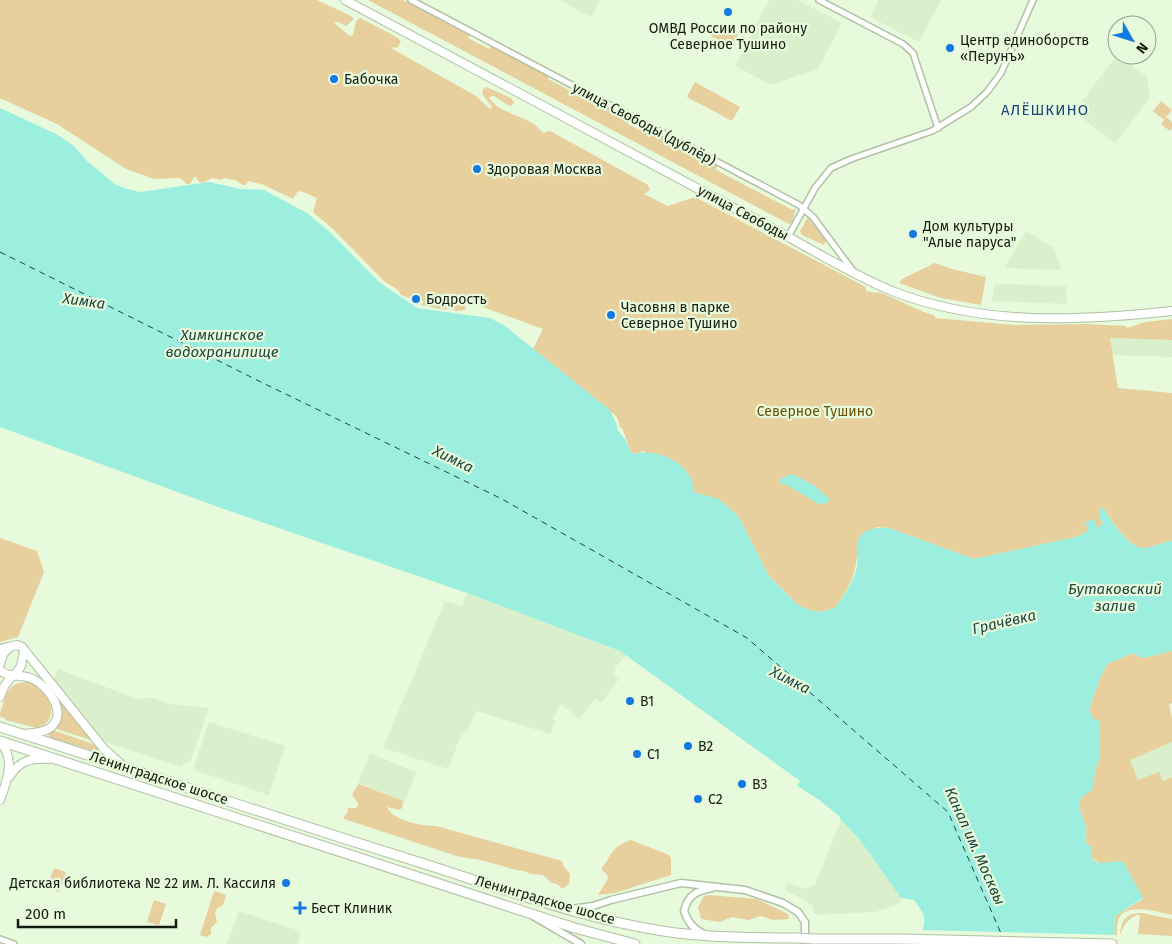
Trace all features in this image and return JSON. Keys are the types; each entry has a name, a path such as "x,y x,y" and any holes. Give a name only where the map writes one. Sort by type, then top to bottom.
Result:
{"main road":[{"name":"улица Свободы","path":"345,0 875,284 937,306 982,314 1031,318 1061,318 1129,316 1172,311"},
{"path":"0,649 20,645 104,749 115,760 126,767"},
{"path":"10,648 3,654 0,671 36,680 53,699 57,708 56,718 50,728 34,733 22,734"},
{"path":"0,698 5,685 21,666 24,651"},
{"name":"Ленинградское шоссе","path":"0,728 126,767 354,842 570,909 644,927 709,936 802,941 813,939 901,939 1112,944"},
{"path":"0,741 6,749 9,758 8,780"},
{"name":"Ленинградское шоссе","path":"0,741 598,935 636,944"},
{"path":"0,800 15,768 25,760 57,759"}],"street":[{"name":"улица Свободы (дублёр)","path":"411,0 803,209 813,217 855,274"},
{"path":"819,0 903,44 913,53 938,128"},
{"path":"788,236 819,182 836,165 938,128 970,107 988,92 996,83 1033,0"},
{"path":"570,909 593,906 647,890 681,883 745,890 793,908 805,922 802,941"},
{"path":"709,936 694,929 688,923 684,911 688,898 693,894 718,887"},
{"path":"526,911 538,921 581,944"},
{"path":"0,939 14,944"}],"shaded area":[{"path":"559,0 600,0 591,17"},
{"path":"769,0 798,0 842,23 818,69 771,85 735,66"},
{"path":"879,0 941,0 919,42 870,17"},
{"path":"1109,65 1131,65 1147,77 1150,98 1115,143 1074,112"},
{"path":"1026,231 1054,248 1061,270 1004,268"},
{"path":"995,284 1066,286 1067,304 992,301"},
{"path":"1109,338 1172,340 1172,357 1111,355"},
{"path":"467,593 620,651 626,655 614,669 616,670 613,675 619,679 601,703 595,699 579,720 560,704 553,718 555,722 550,734 477,711 468,729 461,735 448,769 383,748 445,601 462,606"},
{"path":"58,669 140,700 150,697 171,704 209,708 190,762 188,761 181,767 103,741 54,679"},
{"path":"209,722 285,746 269,795 193,770"},
{"path":"1172,742 1172,777 1163,781 1138,780 1130,760"},
{"path":"370,753 416,772 405,802 358,783"},
{"path":"841,820 860,840 901,898 899,904 875,912 817,915 813,911 813,906 785,891 787,882 806,889 815,884"},
{"path":"239,911 297,930 301,935 297,944 227,944"}],"green space":[{"name":"Северное Тушино","path":"0,0 317,0 354,19 346,26 338,22 334,23 350,36 353,35 356,21 360,18 393,35 401,41 397,48 391,48 476,96 490,109 492,107 482,94 483,89 486,87 511,98 514,102 512,106 494,96 489,97 500,108 530,122 543,133 550,131 648,185 650,190 644,194 668,206 695,197 866,287 866,291 881,293 935,316 935,318 1015,325 1086,324 1126,326 1127,328 1145,322 1172,319 1172,340 1110,338 1118,388 1172,393 1172,541 1145,548 1139,547 1127,539 1104,509 1102,525 1099,527 1095,526 1095,523 1087,525 1088,529 1085,533 1076,537 974,559 889,528 877,527 857,542 855,569 845,593 835,608 820,612 799,606 769,576 738,516 704,496 693,492 644,451 635,454 631,452 615,415 533,349 543,329 472,303 463,302 466,310 456,311 449,308 445,310 421,305 424,301 401,295 398,290 384,281 333,229 313,212 317,198 303,192 298,191 293,199 264,185 248,181 246,185 243,185 235,180 212,178 203,183 194,177 190,184 187,184 180,178 154,179 126,169 57,124 0,98"},
{"path":"368,0 403,0 470,35 468,38 489,49 491,46 549,76 548,79 588,100 590,98 629,120 628,124 639,130 642,126 717,166 716,170 793,210 796,208 792,222 789,224"},
{"path":"718,23 738,34 732,47 711,36"},
{"path":"695,82 740,107 732,121 687,97"},
{"path":"1161,101 1172,110 1166,117 1172,122 1170,131 1161,124 1164,120 1153,111"},
{"path":"808,217 826,241 824,245 802,235 800,231"},
{"path":"935,263 986,277 981,305 941,298 899,283 902,279"},
{"path":"0,538 37,551 44,572 18,637 0,642"},
{"path":"1172,651 1172,703 1169,705 1172,718 1172,742 1130,760 1138,780 1159,772 1163,781 1172,777 1172,915 1142,909 1127,911 1121,915 1118,921 1117,937 1114,937 1115,916 1143,899 1091,857 1092,848 1086,843 1086,827 1079,802 1085,794 1092,790 1095,771 1100,757 1093,718 1089,710 1099,680 1107,664 1133,653 1143,658"},
{"path":"27,682 41,690 50,704 50,718 45,724 37,728 0,717 6,696 11,688 20,683"},
{"path":"57,697 93,741 54,728 61,712"},
{"path":"53,730 96,745 100,750 92,751 49,737 48,733"},
{"path":"359,784 403,801 402,808 399,810 387,807 390,812 401,819 416,824 436,826 562,861 570,874 569,883 563,889 543,875 531,874 481,860 460,857 347,820 343,818 348,812 348,808 356,808 359,805 352,794"},
{"path":"631,840 669,855 671,859 671,875 615,893 598,895 608,879 601,869 615,849"},
{"path":"54,868 66,872 59,892 47,888"},
{"path":"214,891 226,895 223,905 217,908 215,913 217,922 211,928 211,934 206,937 200,935"},
{"path":"704,896 757,899 788,914 789,919 773,920 761,916 748,920 732,917 720,922 701,919 698,907"},
{"path":"154,900 166,904 159,925 147,922"},
{"path":"1142,913 1172,919 1172,936 1138,934 1140,915 1128,921 1120,935 1125,918 1132,914"}],"water":[{"name":"Химкинское водохранилище","path":"0,108 56,134 73,145 87,161 115,184 127,189 140,192 209,182 240,189 264,190 307,213 332,234 379,282 417,308 490,318 505,326 610,410 618,431 625,439 631,452 635,454 659,454 675,461 688,473 692,480 693,492 719,499 738,516 769,576 799,606 821,612 835,608 847,590 856,571 858,539 865,532 879,528 889,528 974,559 1076,537 1085,533 1088,529 1085,524 1092,519 1095,521 1095,526 1099,527 1102,525 1103,521 1099,519 1100,508 1104,509 1127,540 1139,547 1145,548 1172,541 1172,651 1143,658 1133,653 1107,664 1099,680 1089,710 1093,718 1099,721 1100,757 1095,771 1092,791 1085,794 1079,802 1086,827 1086,843 1092,848 1091,857 1097,863 1123,861 1143,898 1115,916 1114,944 921,936 924,916 921,909 914,900 901,898 860,840 840,817 818,799 797,786 800,781 620,651 467,593 221,508 0,427"},
{"path":"793,474 815,486 830,499 828,502 820,505 787,485 779,483 781,478"}],"pier":[{"path":"920,930 1117,935 1116,944 919,944 918,936"}],"ferry route":[{"path":"0,252 502,499 747,638 948,812 1003,938"}],"place":[{"name":"ОМВД России по району Северное Тушино","path":"728,12"},
{"name":"Центр единоборств «Перунъ»","path":"950,48"},
{"name":"Бабочка","path":"334,79"},
{"name":"Здоровая Москва","path":"477,169"},
{"name":"Дом культуры \"Алые паруса\"","path":"913,234"},
{"name":"Бодрость","path":"416,299"},
{"name":"Часовня в парке Северное Тушино","path":"611,315"},
{"name":"B1","path":"630,701"},
{"name":"B2","path":"688,746"},
{"name":"C1","path":"637,754"},
{"name":"B3","path":"742,784"},
{"name":"C2","path":"698,799"},
{"name":"Детская библиотека № 22 им. Л. Кассиля","path":"286,883"},
{"name":"Бест Клиник","path":"300,908"}],"district":[{"name":"АЛЁШКИНО","path":"1045,110"}],"water label":[{"name":"Химка","path":"84,301"},
{"name":"Химка","path":"453,459"},
{"name":"Бутаковский залив","path":"1115,598"},
{"name":"Грачёвка","path":"1004,622"},
{"name":"Химка","path":"790,680"},
{"name":"Канал им. Москвы","path":"975,846"}]}
